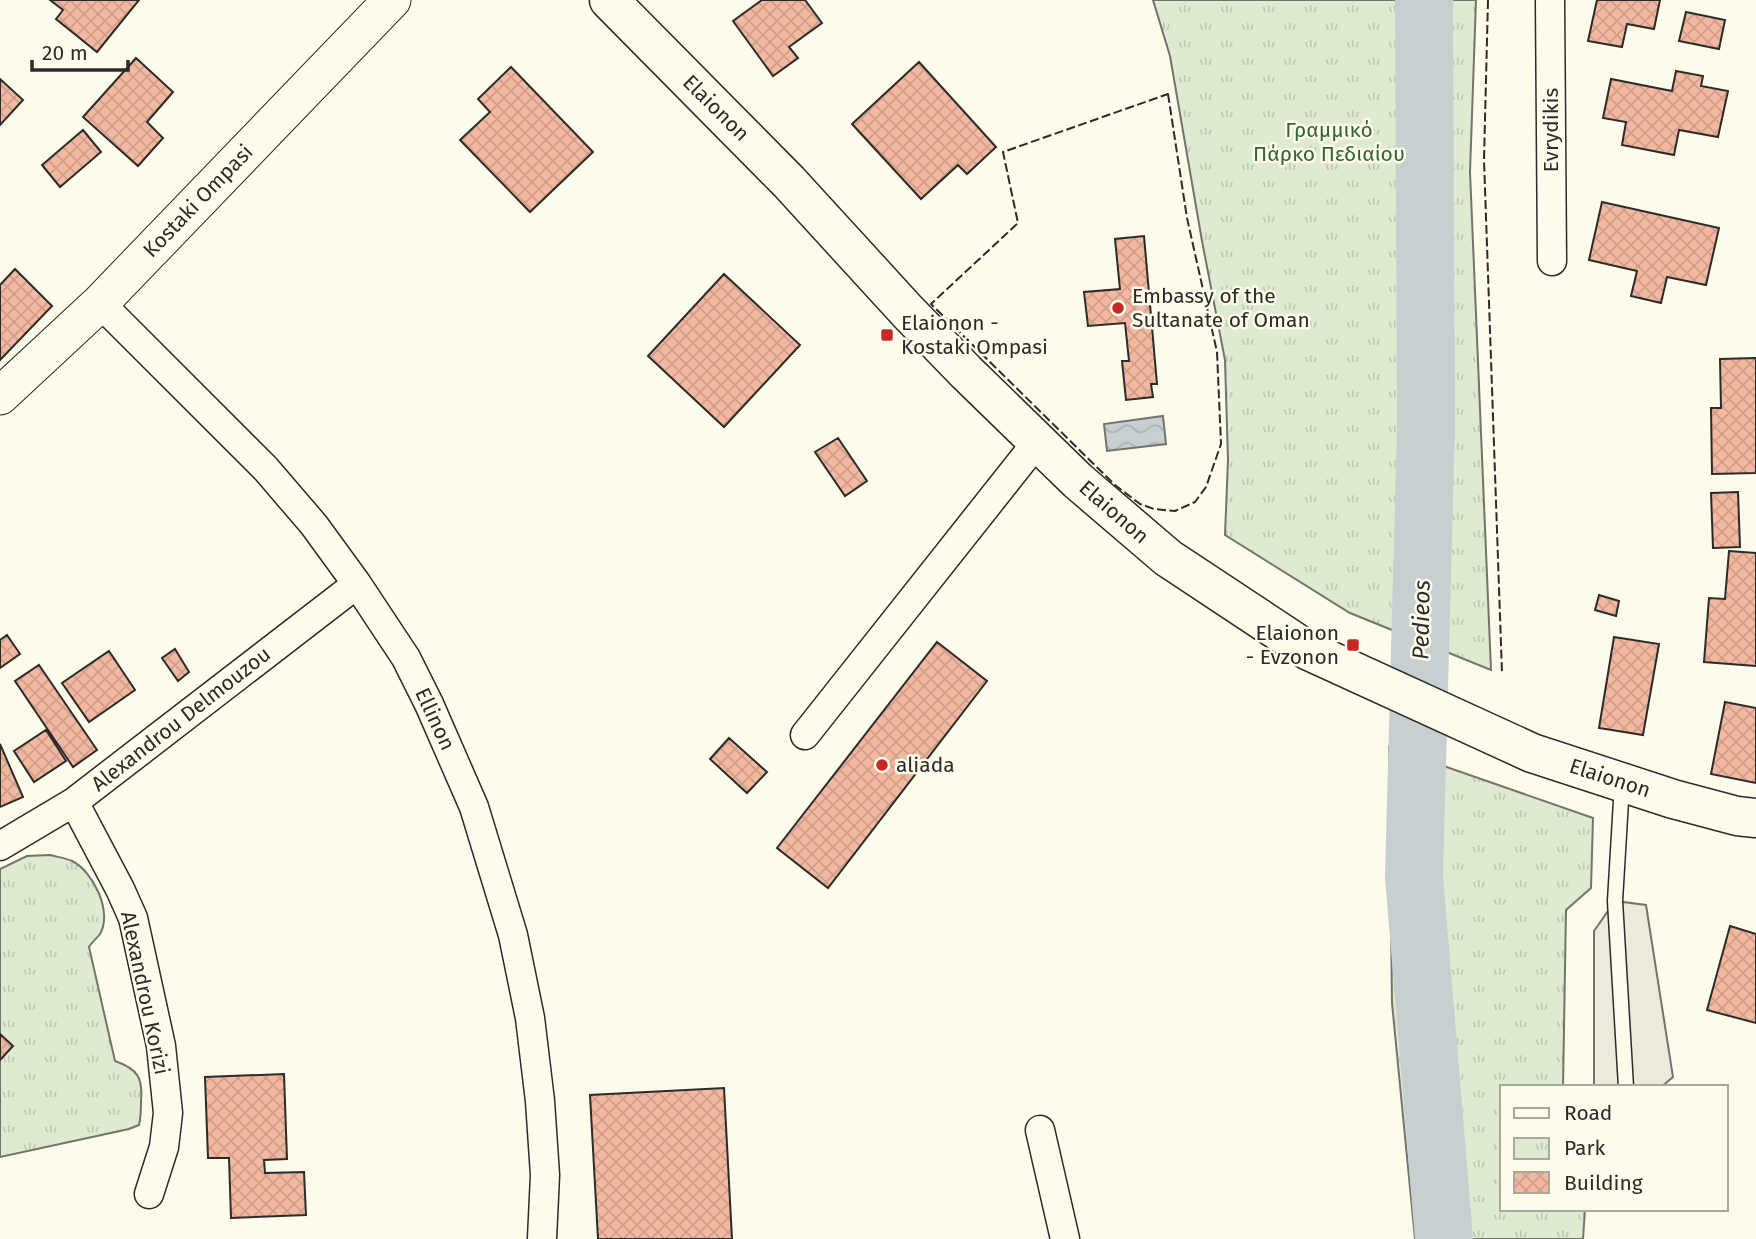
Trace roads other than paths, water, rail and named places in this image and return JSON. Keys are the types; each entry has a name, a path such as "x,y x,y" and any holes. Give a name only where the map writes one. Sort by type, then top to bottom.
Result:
{"main road":[{"name":"Elaionon","path":"610,0 789,182 907,311 1037,442 1168,558 1307,650 1532,752 1673,799 1737,816 1756,818"}],"street":[{"name":"Kostaki Ompasi","path":"0,396 100,303 392,0"},
{"name":"Evrydikis","path":"1550,0 1552,261"},
{"name":"Ellinon","path":"100,303 267,469 314,525 406,658 429,704 474,807 513,935 530,1018 540,1101 545,1175 542,1239"},
{"path":"805,735 1037,442"},
{"name":"Alexandrou Delmouzou","path":"0,846 74,802 357,584"},
{"name":"Alexandrou Korizi","path":"74,802 120,889 132,918 160,1046 168,1113 164,1147 149,1194"},
{"path":"1040,1130 1065,1239"}],"lane":[{"path":"1622,782 1615,901 1626,1085"}],"water":[{"path":"1163,416 1166,444 1107,451 1104,424"}],"waterway":[{"name":"Pedieos","path":"1424,0 1426,427 1414,876 1444,1239"}],"place":[{"name":"Embassy of the Sultanate of Oman","path":"1118,308"},
{"name":"Elaionon - Kostaki Ompasi","path":"887,335"},
{"name":"Elaionon - Evzonon","path":"1353,645"},
{"name":"aliada","path":"882,765"}],"park label":[{"name":"Γραμμικό Πάρκο Πεδιαίου","path":"1329,142"}]}
